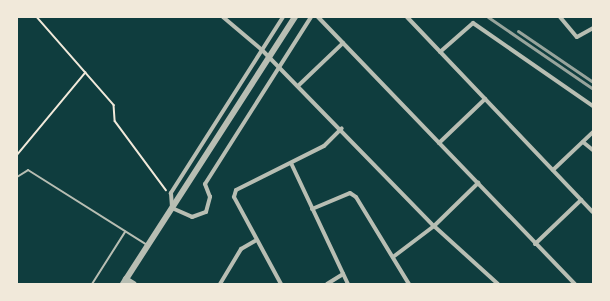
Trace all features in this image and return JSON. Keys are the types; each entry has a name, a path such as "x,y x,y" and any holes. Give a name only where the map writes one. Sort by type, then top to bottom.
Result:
{"street":[{"path":"223,17 262,50 299,85 342,128 434,226 498,284"},
{"path":"172,208 171,193 283,17"},
{"path":"134,284 125,282 295,17"},
{"path":"172,208 192,217 206,212 210,197 205,184 311,17"},
{"path":"318,17 575,284"},
{"path":"407,17 593,212"},
{"path":"560,17 578,36 593,28"},
{"path":"440,52 472,22 593,106"},
{"path":"299,85 343,43"},
{"path":"439,143 485,99"},
{"path":"281,284 255,241 234,197 236,190 324,146 342,128"},
{"path":"553,170 593,132"},
{"path":"583,142 593,150"},
{"path":"291,163 348,284"},
{"path":"393,257 434,226 478,183"},
{"path":"312,209 350,193 393,257 409,284"},
{"path":"535,244 581,200"},
{"path":"220,284 241,249 255,241"},
{"path":"326,284 342,274"}],"lane":[{"path":"17,177 28,170 148,246"},
{"path":"92,284 125,232"}],"path":[{"path":"37,17 114,105 115,121 163,188 171,193"},
{"path":"17,155 85,73"}],"railway":[{"path":"488,17 593,89"},
{"path":"518,31 593,82"}]}
